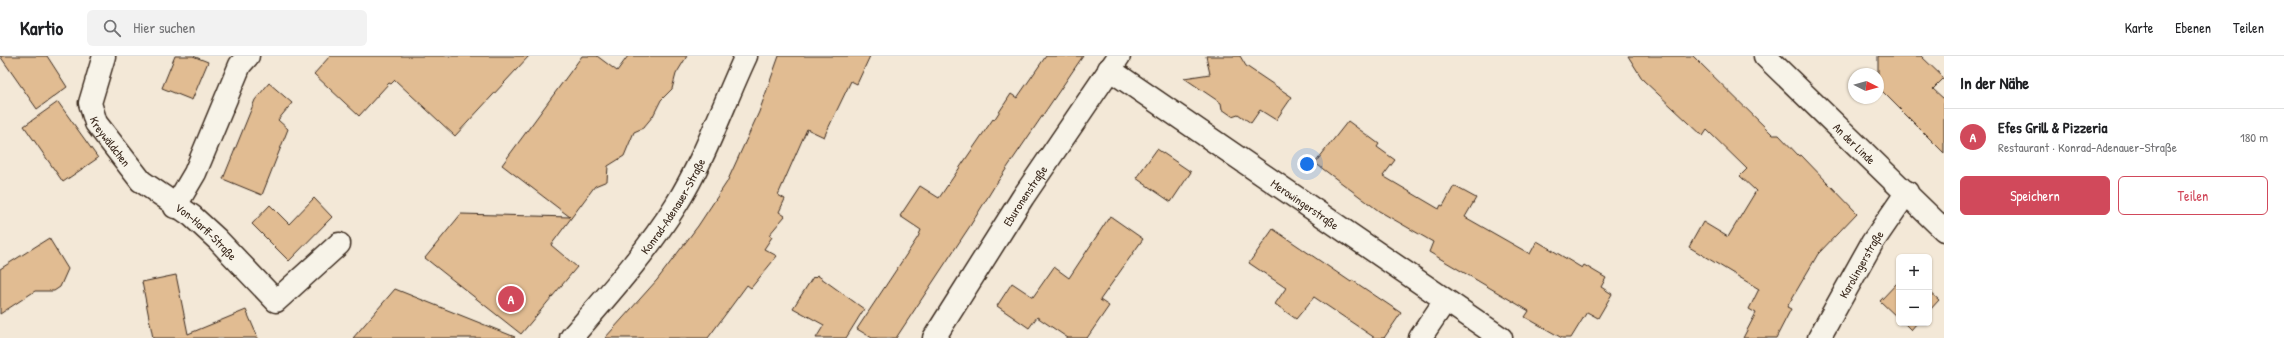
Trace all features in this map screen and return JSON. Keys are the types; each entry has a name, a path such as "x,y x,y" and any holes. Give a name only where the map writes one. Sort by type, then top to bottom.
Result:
{"street":[{"name":"Kreywäldchen","path":"104,56 90,103 96,122 140,182 175,207"},
{"name":"Von-Harff-Straße","path":"248,56 240,65 195,173 175,207 192,216 217,239 276,301 339,244"},
{"name":"An der Linde","path":"1765,56 1907,192 1944,230"},
{"name":"Konrad-Adenauer-Straße","path":"571,338 629,272 676,204 713,129 740,59"},
{"name":"Merowingerstraße","path":"1114,62 1445,301 1501,338"},
{"name":"Eburonenstraße","path":"934,338 1015,209 1114,62"},
{"name":"Karolingerstraße","path":"1819,338 1872,243 1907,192"},
{"path":"1420,338 1445,301"}],"building":[{"path":"0,56 47,56 67,87 37,109"},
{"path":"175,56 193,56 208,62 192,100 162,88"},
{"path":"330,56 529,56 455,136 395,80 391,84 389,83 359,116 314,74"},
{"path":"582,56 597,56 617,71 628,56 687,56 676,74 672,89 661,100 653,116 643,128 634,132 624,156 608,166 607,181 595,186 551,245 577,267 521,334 425,258 461,214 570,217 502,165"},
{"path":"779,56 870,56 857,84 851,81 824,137 807,129 778,195 785,199 779,212 785,216 769,235 772,237 764,249 777,256 751,288 747,285 708,338 605,338 657,280 698,226 727,182 759,112"},
{"path":"1046,56 1083,56 994,187 896,338 872,338 857,329 918,237 921,230 900,216 920,186 939,198 1011,94 1017,98"},
{"path":"1206,56 1240,56 1246,66 1292,97 1276,120 1260,110 1251,123 1238,114 1232,116 1222,109 1221,103 1184,78 1210,74"},
{"path":"1628,56 1693,56 1773,135 1779,135 1799,156 1801,155 1857,213 1818,254 1787,307 1791,309 1776,338 1743,338 1756,313 1749,309 1759,289 1689,247 1703,222 1728,237 1756,191 1740,176 1747,169 1707,130 1703,136 1643,80"},
{"path":"1878,56 1921,56 1944,78 1933,89 1944,99 1944,153 1884,93 1884,68 1878,68"},
{"path":"269,83 292,103 278,120 288,129 262,195 223,179 255,100"},
{"path":"58,102 98,158 63,182 24,126"},
{"path":"1348,121 1379,144 1377,147 1395,160 1383,176 1439,209 1441,205 1443,206 1454,186 1476,198 1465,217 1530,254 1537,241 1582,268 1584,265 1606,278 1601,287 1612,294 1598,318 1587,312 1571,338 1562,338 1525,317 1529,311 1429,252 1433,242 1379,211 1315,163"},
{"path":"1157,149 1191,172 1171,202 1136,178"},
{"path":"314,198 332,217 289,261 252,224 270,205 289,224"},
{"path":"1110,216 1143,239 1100,300 1109,306 1087,338 1068,338 1037,317 1029,328 997,306 1012,283 1033,297 1054,267 1069,278"},
{"path":"1273,229 1351,282 1352,280 1401,313 1384,338 1375,338 1314,297 1296,319 1275,304 1286,288 1249,263"},
{"path":"49,238 68,269 60,287 54,291 35,291 0,314 0,269"},
{"path":"176,275 188,334 246,310 258,338 153,338 142,282"},
{"path":"817,275 864,309 846,338 816,338 824,325 793,308 813,277 814,278"},
{"path":"1896,284 1896,316 1880,301"},
{"path":"395,289 515,337 353,338"},
{"path":"1932,294 1939,300 1932,308"},
{"path":"1907,326 1914,326 1911,330"}],"place":[{"name":"Efes Grill & Pizzeria","path":"511,299"}]}
